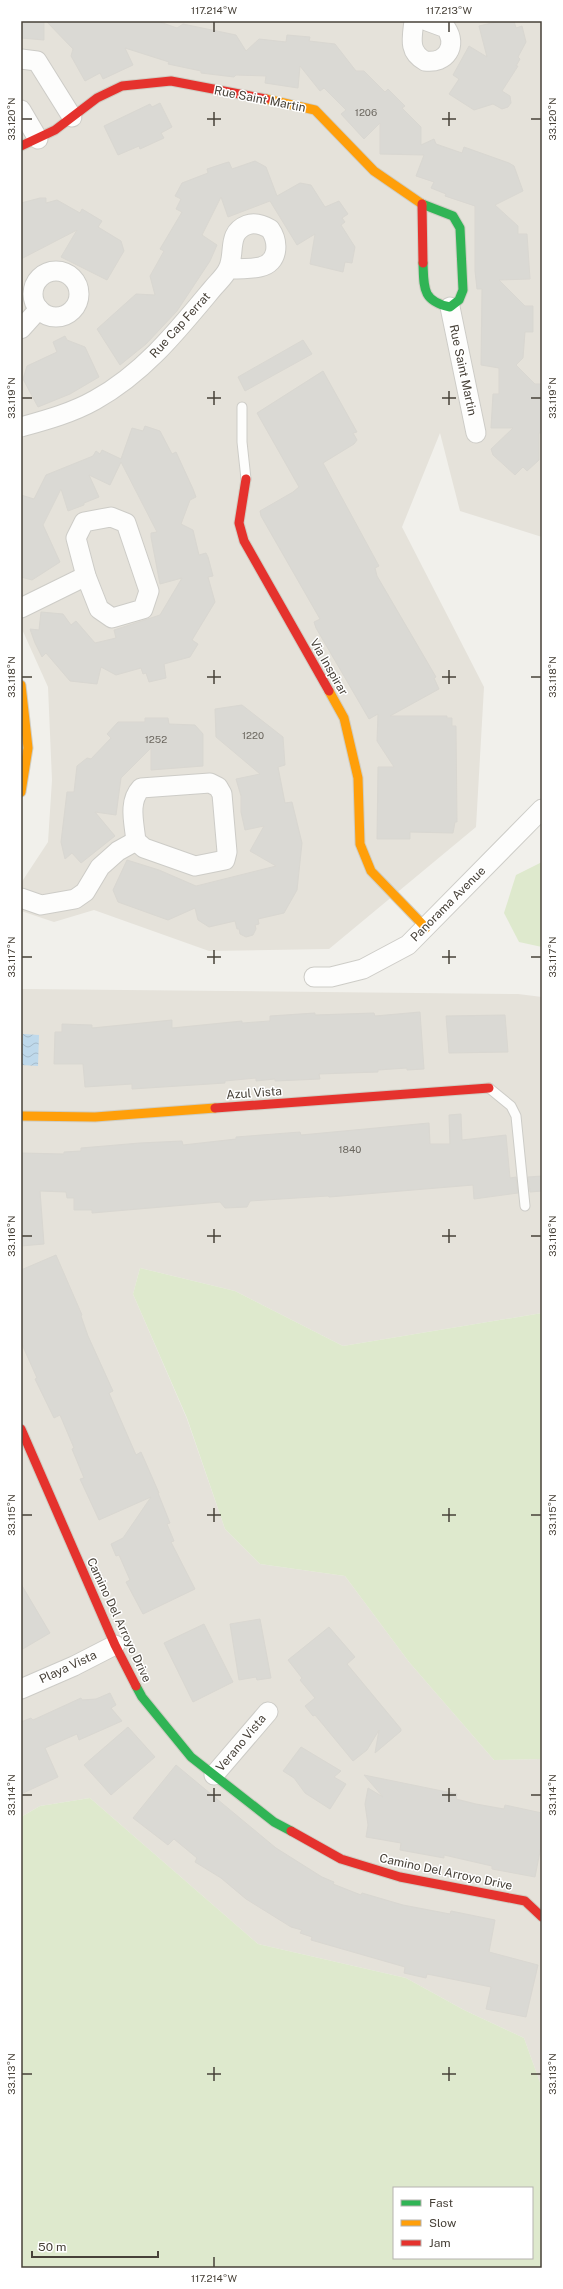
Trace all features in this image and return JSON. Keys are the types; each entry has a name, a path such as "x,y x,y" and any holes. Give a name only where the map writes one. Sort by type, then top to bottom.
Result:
{"street":[{"path":"414,21 412,40 415,53 425,61 439,60 449,52 451,39 446,28 427,21"},
{"path":"21,59 37,61 72,117"},
{"name":"Rue Saint Martin","path":"21,110 29,143 55,130 97,98 122,86 150,82 171,82 300,105 315,110 374,171 422,204 453,216 460,228 462,290 459,300 450,308"},
{"name":"Rue Saint Martin","path":"422,204 424,286 427,297 435,304 450,308"},
{"name":"Rue Cap Ferrat","path":"21,427 57,417 95,400 132,376 168,342 229,269"},
{"name":"Rue Saint Martin","path":"450,308 476,433"},
{"path":"21,329 24,323 39,309"},
{"name":"Via Inspirar","path":"246,479 238,523 244,541 344,718 358,778 360,844 371,871 426,928"},
{"path":"111,517 126,523 149,591 143,609 112,618 99,610 86,576 76,538 84,522 111,517"},
{"path":"21,608 86,576"},
{"path":"21,685 28,748 21,792"},
{"path":"210,783 218,787 222,794 227,852 225,860 195,866 144,848 136,840 132,803 136,794 141,788 210,783"},
{"name":"Panorama Avenue","path":"314,977 331,977 363,969 408,945 542,809"},
{"path":"21,898 41,905 75,899 86,892 100,867 118,851 136,840"},
{"name":"Azul Vista","path":"21,1116 95,1117 489,1088"},
{"name":"Camino Del Arroyo Drive","path":"21,1429 115,1645 142,1697 191,1757 274,1822 341,1859 400,1877 525,1901 542,1917"},
{"name":"Playa Vista","path":"21,1688 74,1666 115,1645"},
{"name":"Verano Vista","path":"214,1775 268,1712"}],"lane":[{"name":"Via Inspirar","path":"242,407 242,442 246,479"},
{"path":"489,1088 511,1106 516,1116 525,1206"}],"shaded area":[{"path":"21,21 542,21 542,537 460,511 440,433 402,527 484,687 476,827 329,949 209,951 94,910 54,922 21,911 21,883 48,842 52,780 48,687 21,627"},
{"path":"21,989 518,994 542,997 542,1313 343,1346 235,1291 140,1268 133,1294 187,1419 225,1529 260,1564 345,1576 409,1662 494,1760 542,1759 542,2088 524,2038 464,2010 406,1978 258,1944 90,1798 40,1806 21,1817"}],"green space":[{"path":"542,862 542,947 519,942 504,913 516,875"},
{"path":"140,1268 235,1291 343,1346 542,1313 542,1759 494,1760 409,1662 345,1576 260,1564 225,1529 187,1418 133,1294"},
{"path":"90,1798 258,1944 406,1978 464,2010 524,2038 542,2088 542,2268 21,2268 21,1817 40,1806"}],"water":[{"path":"23,1034 39,1035 38,1066 21,1065"}],"building":[{"path":"21,21 44,21 44,40 21,38"},
{"path":"46,21 157,21 177,28 183,24 236,35 246,51 259,39 286,42 287,35 310,37 309,41 335,44 356,71 364,71 385,92 388,89 405,106 402,108 421,127 421,145 434,139 436,144 462,153 464,147 514,166 523,191 495,205 518,226 518,234 527,234 530,279 499,280 525,306 533,306 533,332 525,332 523,358 516,365 535,384 542,384 542,433 539,433 539,460 527,471 523,467 515,475 493,455 491,449 513,428 491,428 493,394 499,394 499,368 481,365 482,289 477,289 475,271 475,206 445,196 446,194 431,188 434,182 416,176 424,155 380,154 380,123 364,139 341,114 346,110 324,88 320,91 300,66 298,88 265,83 266,76 236,75 234,77 201,73 201,71 168,64 169,62 125,48 133,65 103,79 100,73 85,81 71,56 73,49"},
{"path":"500,21 514,21 516,28 522,26 526,42 518,57 520,59 516,66 518,66 502,91 510,96 511,103 508,107 502,109 493,104 474,110 449,94 459,79 453,75 469,46 487,57 479,26"},
{"path":"160,103 172,127 161,133 164,138 140,149 139,146 118,155 104,126 150,104 152,107"},
{"path":"255,161 266,167 277,196 300,183 311,185 325,207 339,201 348,214 342,218 345,222 341,225 355,247 352,263 345,262 343,272 310,264 315,234 297,245 270,201 228,217 221,197 202,235 217,245 210,261 177,311 146,344 120,365 97,329 136,294 155,295 150,276 164,251 160,249 182,212 176,209 181,199 175,196 182,183 208,173 207,169 225,163 229,162 232,169"},
{"path":"46,198 46,203 57,200 80,213 82,209 102,221 98,227 121,241 124,251 107,280 61,257 77,230 21,259 21,203"},
{"path":"65,336 67,340 85,347 99,377 70,394 38,407 23,379 27,366 57,352 53,342"},
{"path":"303,340 312,354 245,391 238,377"},
{"path":"323,371 357,432 353,433 357,440 354,444 323,463 379,566 375,568 377,576 436,677 434,678 439,689 390,716 447,716 447,718 452,718 452,726 456,726 457,822 455,822 453,833 410,832 410,839 377,839 378,767 394,767 377,741 378,714 369,719 316,628 314,622 320,619 261,516 260,511 299,487 257,413"},
{"path":"145,426 160,431 172,454 176,452 193,489 196,497 190,500 181,524 193,530 199,555 206,553 208,557 213,576 208,577 215,602 192,640 198,644 190,657 164,664 166,678 149,682 146,673 143,674 141,668 116,675 101,667 97,684 70,681 46,653 42,657 35,643 30,629 39,630 41,612 63,614 71,625 76,621 95,643 116,638 114,630 160,615 182,578 160,584 151,537 151,533 157,532 121,462 110,485 89,475 99,497 84,503 84,505 68,511 61,489 43,525 60,562 32,580 21,577 21,495 34,499 46,475 93,456 96,451 100,454 102,450 121,459 132,428 143,431"},
{"path":"242,705 283,737 285,765 278,767 285,803 292,802 302,843 297,890 284,913 258,919 259,924 255,925 256,929 253,935 246,937 240,934 235,921 209,927 198,920 195,908 168,920 118,902 113,890 127,860 159,870 196,886 276,866 250,851 264,826 245,830 241,812 241,796 236,779 260,774 216,737 215,709"},
{"path":"145,718 168,718 169,724 195,725 203,734 203,766 151,770 151,748 121,778 116,815 95,812 115,836 81,863 72,853 65,859 61,842 67,792 74,792 77,766 87,758 91,759 111,738 107,734 118,722 145,722"},
{"path":"420,1012 424,1069 407,1070 407,1068 378,1070 378,1072 319,1074 320,1079 275,1081 275,1079 256,1081 256,1078 225,1081 225,1083 132,1089 132,1084 85,1087 83,1064 54,1064 55,1032 62,1032 62,1024 92,1025 92,1028 172,1020 172,1028 242,1021 242,1023 270,1021 270,1016 315,1013 315,1015 374,1013 375,1016"},
{"path":"505,1015 508,1052 449,1053 446,1016"},
{"path":"461,1114 462,1140 506,1135 510,1178 516,1177 518,1193 474,1199 473,1185 329,1197 250,1201 247,1207 225,1208 220,1202 92,1213 92,1210 74,1210 74,1198 67,1198 66,1192 40,1191 44,1244 21,1246 21,1153 64,1154 64,1152 81,1151 81,1148 182,1141 183,1145 236,1139 236,1137 300,1132 301,1135 429,1123 430,1144 450,1144 449,1115"},
{"path":"542,1176 542,1191 530,1192 528,1177"},
{"path":"56,1255 82,1315 81,1316 88,1336 113,1391 109,1393 136,1455 141,1452 159,1493 170,1523 167,1524 174,1541 171,1542 195,1589 143,1614 126,1582 130,1580 119,1555 116,1556 111,1544 123,1538 151,1497 99,1520 80,1479 84,1478 72,1449 74,1448 60,1415 54,1418 35,1379 37,1378 21,1342 21,1270"},
{"path":"21,1584 50,1633 21,1650"},
{"path":"260,1619 271,1678 257,1680 256,1677 239,1680 230,1624"},
{"path":"204,1624 233,1682 193,1702 164,1643"},
{"path":"329,1627 355,1657 347,1664 401,1729 401,1731 375,1753 379,1730 367,1750 353,1761 315,1715 313,1716 305,1706 315,1698 300,1680 302,1678 288,1660"},
{"path":"110,1693 116,1705 111,1708 122,1721 79,1740 77,1734 45,1748 58,1777 21,1794 21,1722 31,1718 33,1720 81,1698 82,1700 96,1699"},
{"path":"128,1727 155,1757 111,1795 84,1765"},
{"path":"301,1747 341,1771 334,1777 346,1784 330,1809 305,1793 294,1778 283,1771"},
{"path":"176,1765 276,1848 322,1877 334,1882 333,1884 361,1895 362,1893 403,1905 450,1914 451,1911 495,1920 489,1952 538,1965 526,2017 486,2009 491,1987 427,1974 426,1978 404,1973 405,1967 311,1940 312,1937 300,1933 302,1930 291,1927 246,1899 221,1878 195,1862 197,1858 174,1839 168,1845 133,1818"},
{"path":"364,1775 457,1794 456,1799 476,1804 504,1809 505,1805 542,1813 542,1841 535,1877 492,1869 492,1866 444,1855 444,1858 400,1850 401,1843 366,1837 368,1825 365,1804 368,1788 383,1797"}],"traffic: fast":[{"path":"422,204 453,216 460,228 463,290 459,300 450,307 434,301 429,297 426,292 423,263"},
{"path":"136,1686 142,1697 191,1757 274,1822 291,1831"}],"traffic: slow":[{"path":"266,99 315,110 374,171 422,204"},
{"path":"21,685 28,748 21,792"},
{"path":"329,691 344,718 358,778 360,844 371,871 426,928"},
{"path":"21,1116 95,1117 215,1108"}],"traffic: jam":[{"path":"21,146 55,130 97,98 122,86 171,81 266,99"},
{"path":"422,204 423,263"},
{"path":"246,479 239,523 244,541 329,691"},
{"path":"215,1108 489,1088"},
{"path":"21,1429 115,1645 136,1686"},
{"path":"291,1831 341,1859 400,1877 525,1901 542,1917"}]}
